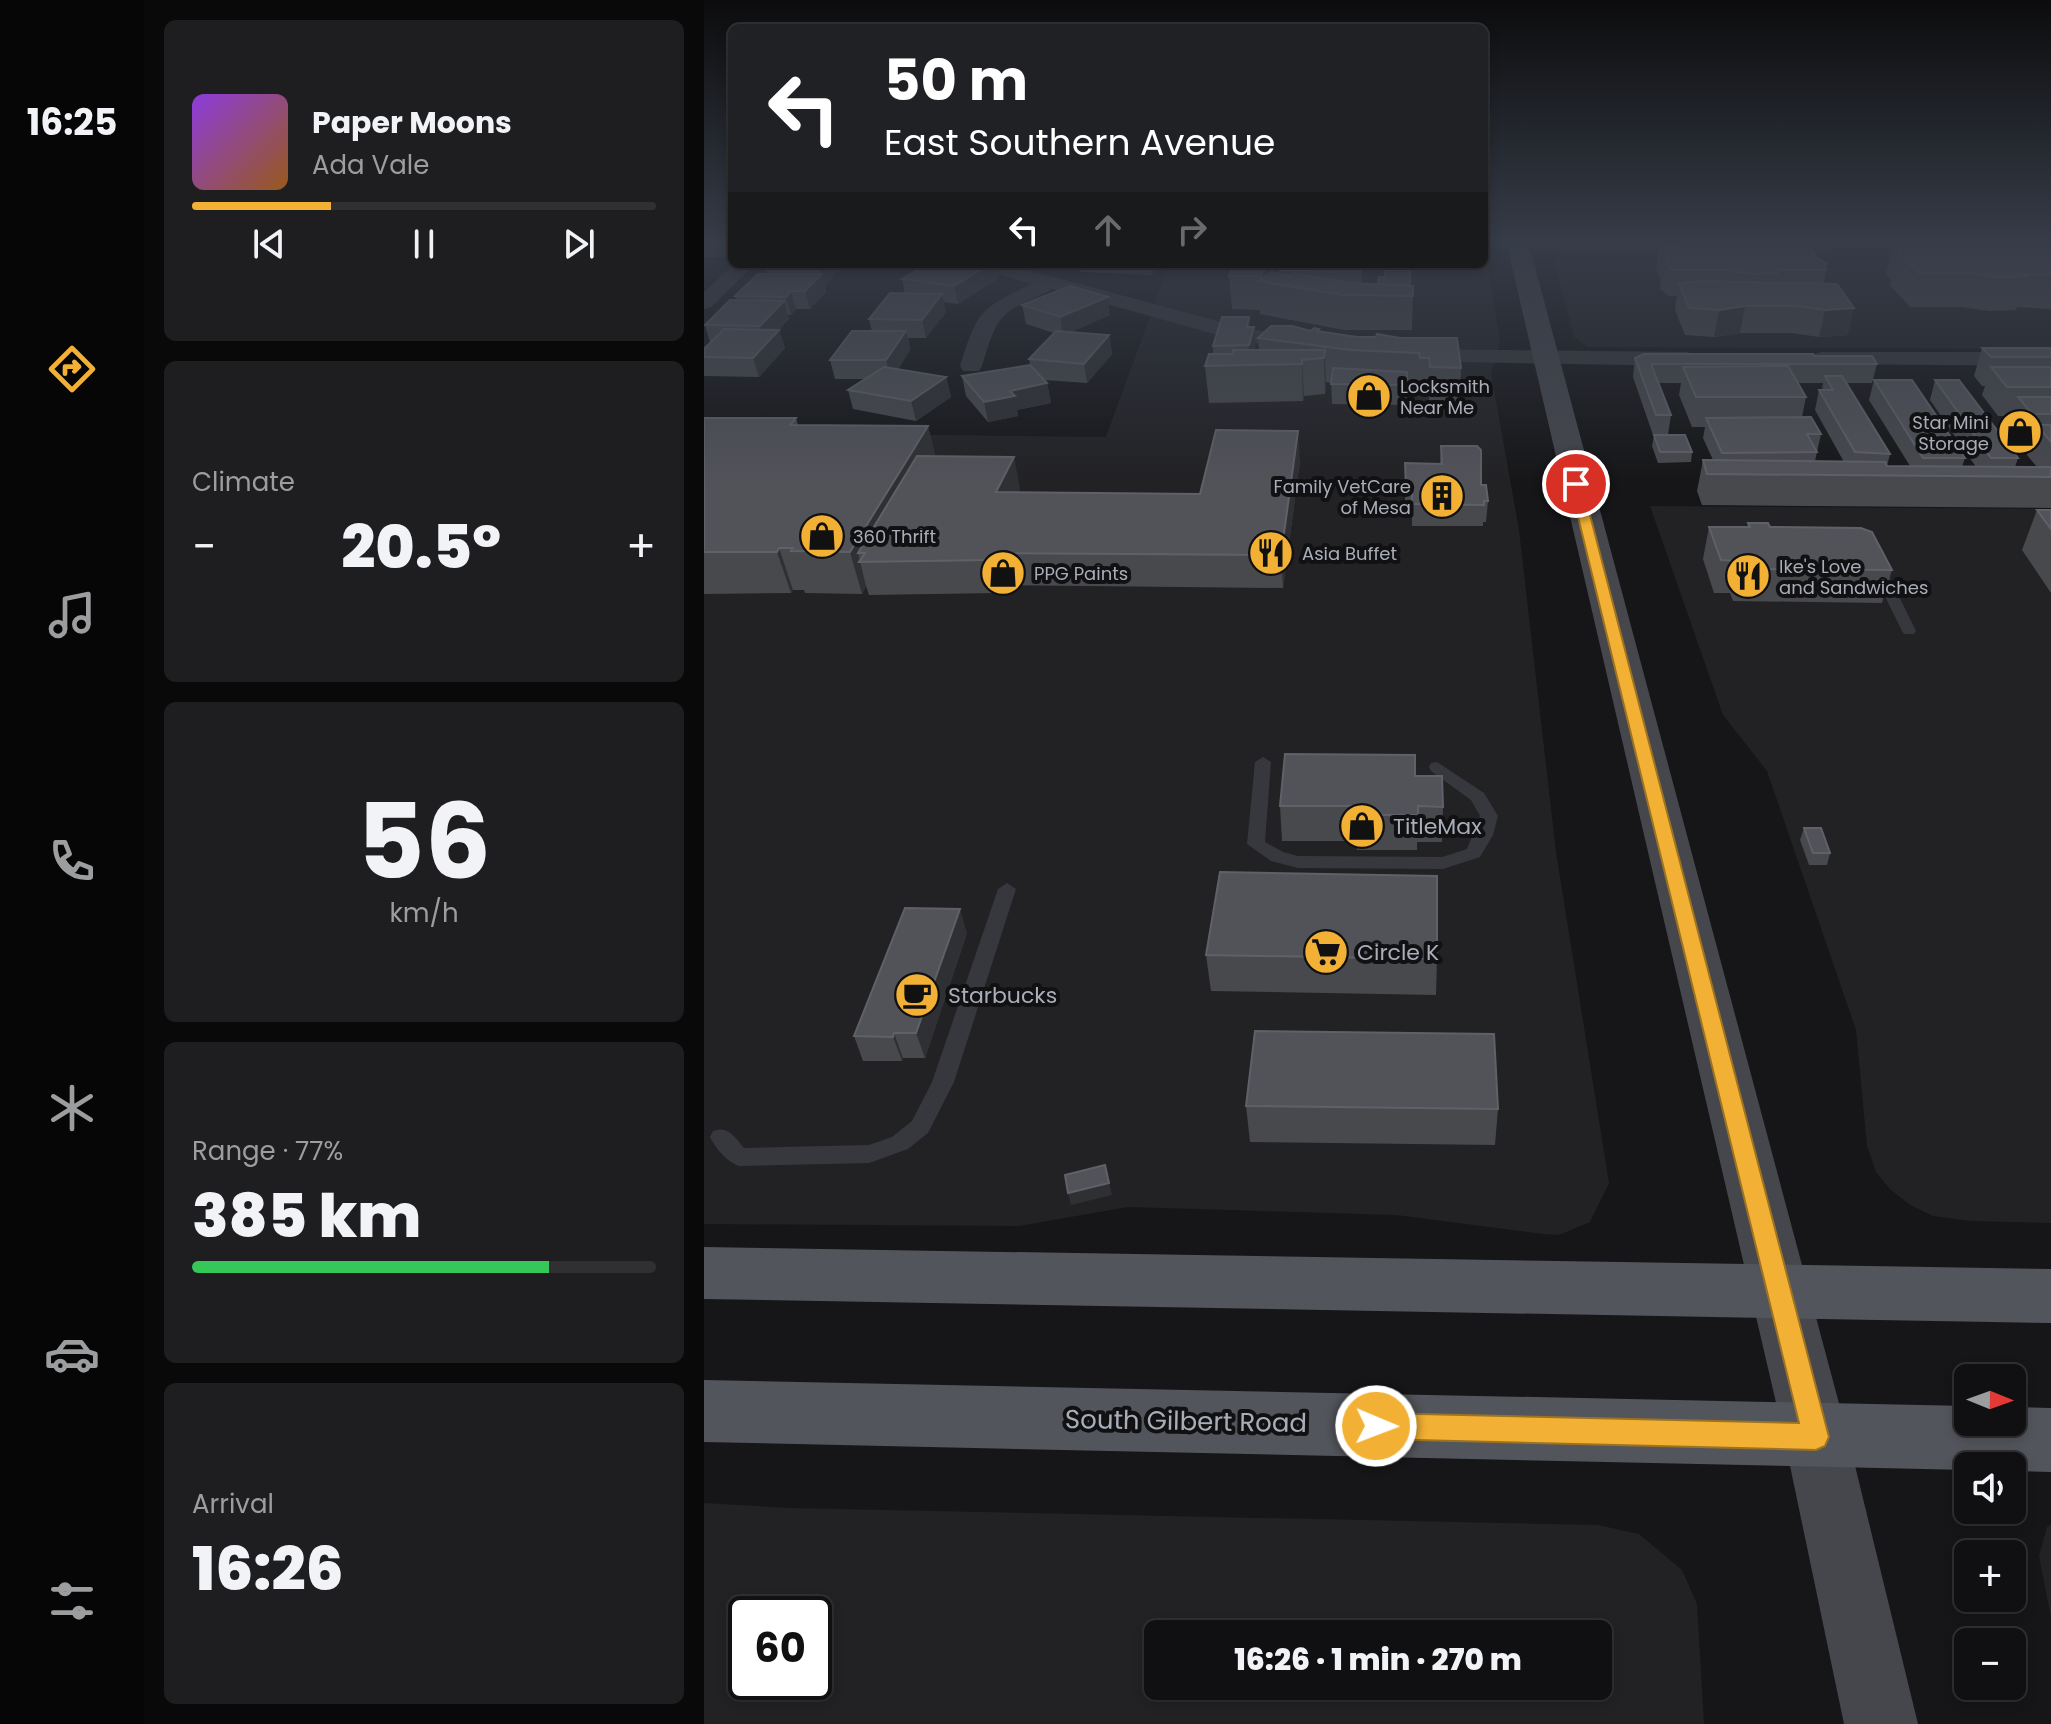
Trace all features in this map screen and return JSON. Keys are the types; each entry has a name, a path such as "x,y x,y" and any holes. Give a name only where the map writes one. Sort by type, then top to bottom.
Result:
{"main road":[{"path":"1536,321 1816,1437 1881,1724"},
{"path":"704,1273 2051,1296"},
{"name":"South Gilbert Road","path":"704,1411 2051,1440"}],"street":[{"path":"971,366 986,321"},
{"path":"1195,321 1334,352"},
{"path":"1382,355 1703,359"},
{"path":"1798,359 2051,359"}],"lane":[{"path":"1867,554 1875,561 1909,631"},
{"path":"1263,762 1256,844 1277,857 1298,862 1443,863 1474,853 1484,835 1489,816 1478,797 1437,767"},
{"path":"721,1137 739,1157 842,1156 869,1154 900,1143 920,1127 943,1082 1007,889"}],"shaded area":[{"path":"1148,321 1497,321 1500,342 1491,373 1519,530 1556,852 1609,1183 1590,1222 1559,1235 1396,1215 1128,1207 1019,1226 704,1224 704,432 1106,437"},
{"path":"1570,321 2051,321 2051,349 1587,347 1574,337"},
{"path":"1650,506 2051,509 2051,1223 1971,1221 1933,1216 1910,1205 1890,1189 1876,1172 1867,1146 1856,1030 1767,771 1723,715"},
{"path":"704,1503 789,1508 1598,1525 1639,1534 1682,1570 1697,1604 1704,1724 704,1724"},
{"path":"2051,1524 2051,1618 2039,1556 2047,1527"}],"building":[{"path":"709,321 764,321 760,326 705,325"},
{"path":"1221,321 1248,321 1247,327 1254,327 1249,345 1213,346"},
{"path":"1271,326 1292,326 1311,331 1314,328 1357,337 1376,337 1377,334 1400,338 1457,338 1461,368 1430,367 1429,358 1420,358 1419,353 1350,350 1258,338"},
{"path":"724,329 779,330 753,358 704,357 704,349"},
{"path":"852,331 906,331 886,360 830,360"},
{"path":"1056,331 1109,335 1084,364 1029,359"},
{"path":"1982,348 2051,348 2051,357 1991,357"},
{"path":"1233,350 1325,350 1324,358 1302,360 1302,364 1205,366 1209,354 1233,354"},
{"path":"1644,354 1872,356 1877,364 1651,364 1671,415 1656,415 1635,358"},
{"path":"1030,365 1047,383 1010,391 1015,396 984,402 962,376"},
{"path":"1788,366 1806,397 1696,397 1683,367"},
{"path":"884,367 946,377 911,401 848,390"},
{"path":"1991,367 2051,367 2051,387 2007,387"},
{"path":"1333,368 1407,372 1407,385 1331,384"},
{"path":"1825,376 1842,376 1890,454 1855,452 1819,390 1833,390"},
{"path":"1874,380 1912,380 1965,458 1923,458"},
{"path":"1935,380 1959,380 2018,458 1991,458"},
{"path":"2018,397 2051,397 2051,414 2032,414"},
{"path":"1811,417 1821,434 1807,434 1817,452 1722,453 1706,418"},
{"path":"704,418 796,418 790,425 928,426 850,552 779,548 777,552 704,552"},
{"path":"2037,425 2051,425 2051,442"},
{"path":"1216,430 1298,431 1281,555 993,553 990,560 859,562 865,553 858,553 917,456 1014,457 996,492 1200,494"},
{"path":"1654,435 1685,435 1692,452 1660,452"},
{"path":"1441,446 1477,446 1481,450 1481,485 1486,485 1488,501 1484,501 1484,505 1412,504 1412,487 1406,487 1405,463 1442,464"},
{"path":"1703,460 2051,467 2051,477 1707,474"},
{"path":"2037,510 2051,510 2051,529"},
{"path":"1748,523 1768,523 1770,527 1861,528 1872,532 1892,570 1739,569 1737,561 1721,560 1709,527 1750,527"},
{"path":"1285,754 1415,755 1415,776 1442,776 1443,807 1418,806 1418,815 1356,815 1356,806 1280,806"},
{"path":"1804,828 1821,828 1830,853 1813,853"},
{"path":"1220,872 1437,876 1437,959 1206,955"},
{"path":"905,908 960,909 916,1033 894,1033 893,1037 854,1036"},
{"path":"1255,1031 1494,1034 1498,1109 1246,1106"},
{"path":"1105,1165 1109,1183 1068,1193 1065,1175"}],"place":[{"name":"Locksmith Near Me","path":"1369,396"},
{"name":"Star Mini Storage","path":"2020,432"},
{"name":"Family VetCare of Mesa","path":"1442,496"},
{"name":"360 Thrift","path":"822,536"},
{"name":"Asia Buffet","path":"1271,553"},
{"name":"PPG Paints","path":"1003,573"},
{"name":"Ike's Love and Sandwiches","path":"1748,576"},
{"name":"TitleMax","path":"1362,826"},
{"name":"Circle K","path":"1326,952"},
{"name":"Starbucks","path":"917,995"}],"route":[{"path":"1376,1426 1816,1437 1576,484"}]}
